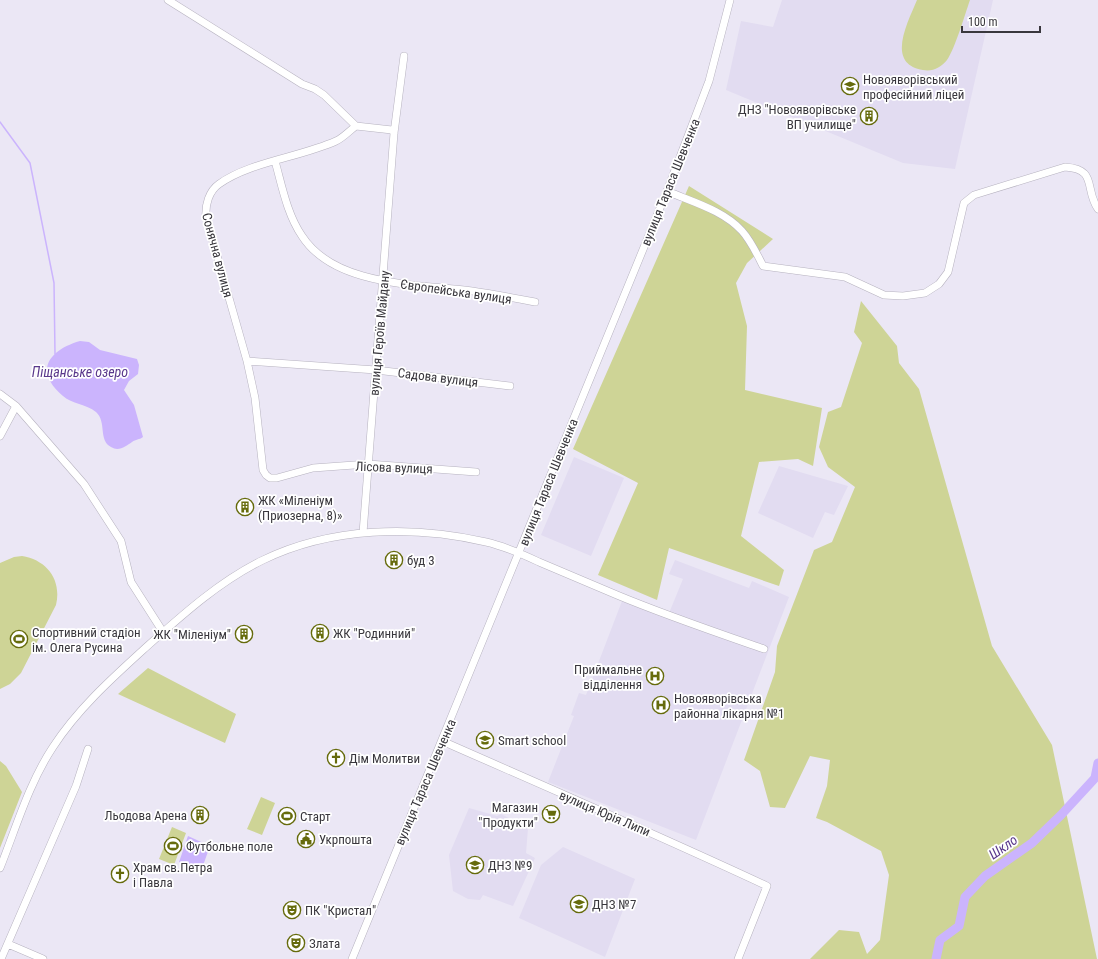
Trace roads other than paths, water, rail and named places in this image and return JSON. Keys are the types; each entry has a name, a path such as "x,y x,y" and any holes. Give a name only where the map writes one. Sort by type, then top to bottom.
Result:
{"street":[{"path":"168,0 302,84 315,88 356,126 392,130 394,133"},
{"name":"вулиця Тараса Шевченка","path":"352,959 667,191 709,81 730,0"},
{"name":"вулиця Героїв Майдану","path":"363,534 394,133 404,56"},
{"name":"Сонячна вулиця","path":"266,476 263,470 255,398 247,360 206,217 205,207 208,198 218,185 241,171 337,141 356,126"},
{"name":"Європейська вулиця","path":"275,161 290,213 302,236 321,258 348,272 399,284 473,291 535,302"},
{"path":"667,191 714,211 734,224 748,239 763,266 845,277 884,295 902,296 925,293 939,284 948,272 964,203 974,195 1066,167 1077,168 1085,173 1089,179 1091,196 1098,210"},
{"name":"Садова вулиця","path":"247,360 376,370 510,386"},
{"path":"0,394 16,406 84,484 121,541 131,582 163,632"},
{"path":"0,436 16,406"},
{"name":"Лісова вулиця","path":"266,476 270,478 278,478 313,468 368,464 476,472"},
{"path":"0,868 35,782 51,749 66,728 107,683 163,632 220,586 263,560 308,544 394,530 486,542 519,553 619,596 764,649"},
{"name":"вулиця Юрія Липи","path":"442,741 575,800 652,832 767,886 738,959"},
{"path":"1,959 76,786 88,750"},
{"path":"8,944 43,959"}],"water":[{"name":"Піщанське озеро","path":"80,341 89,342 100,350 137,359 139,365 138,374 129,381 124,390 134,405 143,437 122,448 117,449 107,444 103,435 101,421 96,412 88,407 67,399 54,387 49,378 47,370 49,362 53,356 69,345"},
{"path":"188,836 210,846 200,874 179,862"}],"waterway":[{"path":"0,122 30,163 54,283 55,354"},
{"name":"Шкло","path":"936,959 940,940 959,926 965,897 985,876 1032,843 1061,815 1095,778 1098,763"}],"place":[{"name":"Новояворівський професійний ліцей","path":"850,86"},
{"name":"ДНЗ \"Новояворівське ВП училище\"","path":"869,116"},
{"name":"ЖК «Міленіум (Приозерна, 8)»","path":"245,507"},
{"name":"буд 3","path":"394,560"},
{"name":"ЖК \"Родинний\"","path":"320,633"},
{"name":"ЖК \"Міленіум\"","path":"244,634"},
{"name":"Спортивний стадіон ім. Олега Русина","path":"19,639"},
{"name":"Приймальне відділення","path":"655,676"},
{"name":"Новояворівська районна лікарня №1","path":"661,705"},
{"name":"Smart school","path":"485,740"},
{"name":"Дім Молитви","path":"336,758"},
{"name":"Магазин \"Продукти\"","path":"551,814"},
{"name":"Льодова Арена","path":"200,815"},
{"name":"Старт","path":"287,816"},
{"name":"Укрпошта","path":"306,839"},
{"name":"Футбольне поле","path":"173,846"},
{"name":"ДНЗ №9","path":"475,865"},
{"name":"Храм св.Петра і Павла","path":"120,874"},
{"name":"ДНЗ №7","path":"579,904"},
{"name":"ПК \"Кристал\"","path":"292,910"},
{"name":"Злата","path":"296,943"}]}
